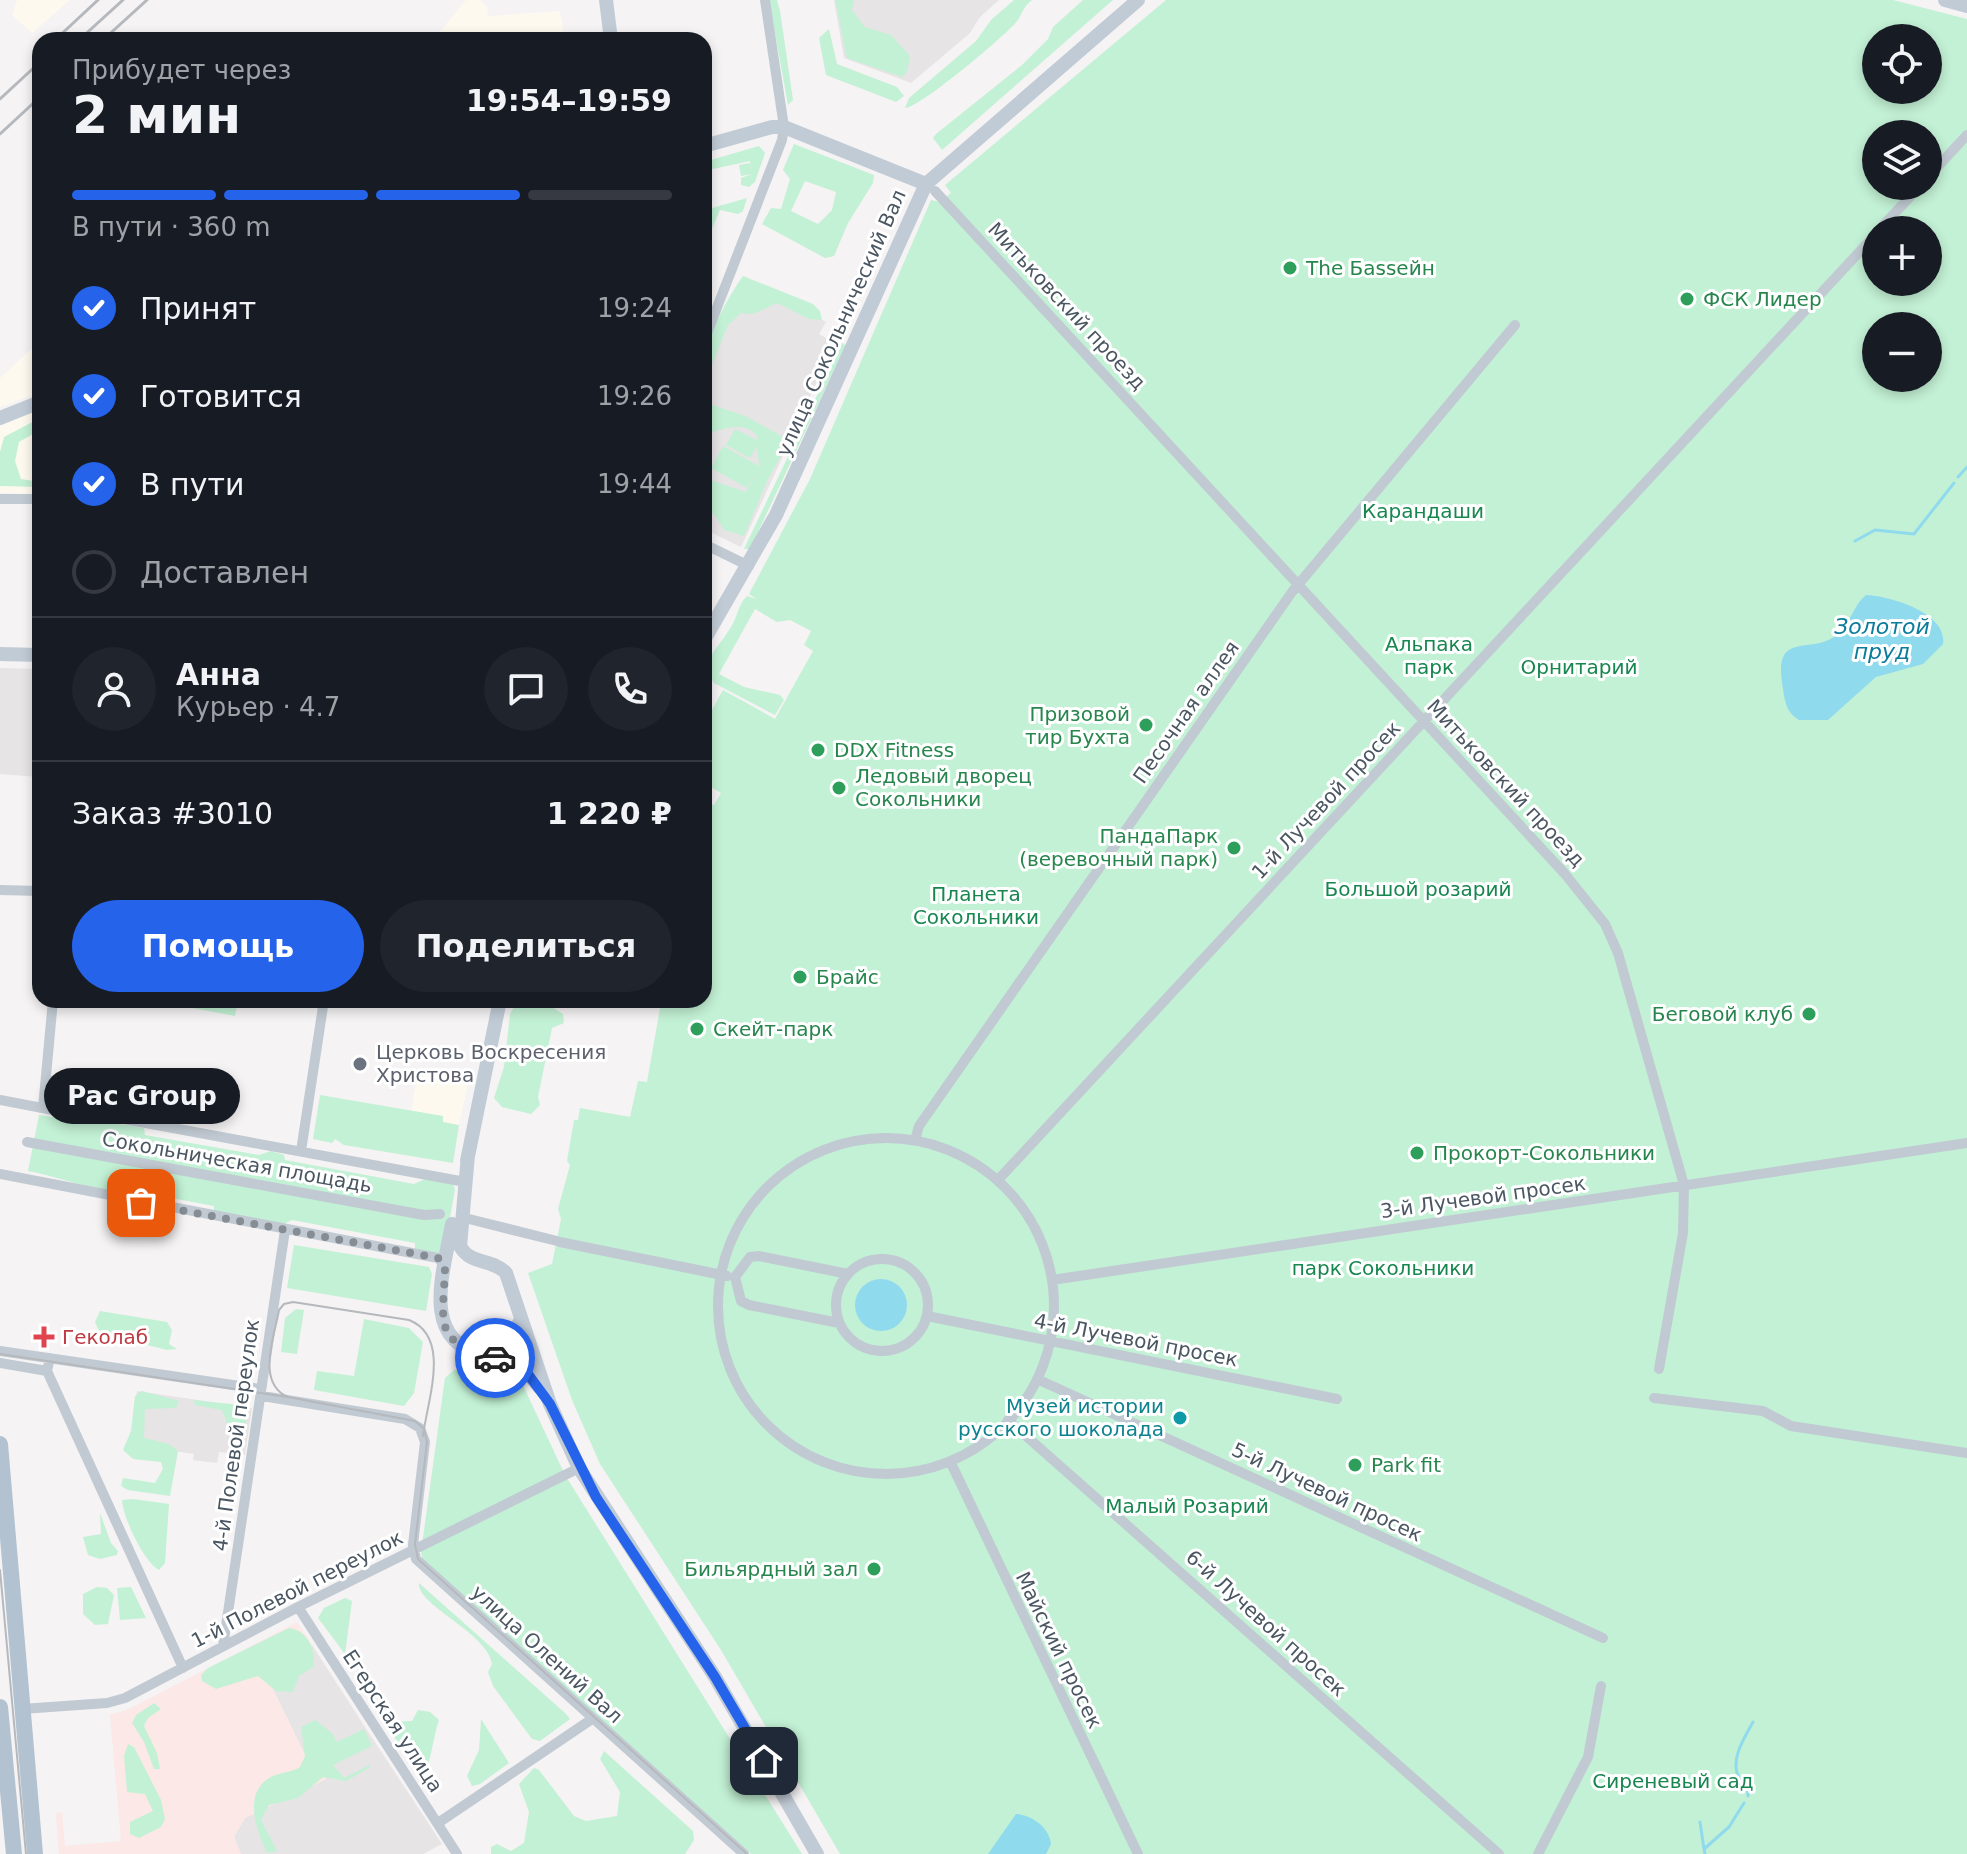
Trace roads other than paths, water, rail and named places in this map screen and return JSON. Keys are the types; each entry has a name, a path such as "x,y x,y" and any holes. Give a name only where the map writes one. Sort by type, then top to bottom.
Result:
{"main road":[{"path":"606,0 610,32"},
{"name":"улица Сокольнический Вал","path":"712,627 749,566 796,472 931,187 1138,0"},
{"path":"1945,0 1967,6"},
{"path":"712,144 772,127 784,127 931,187"},
{"path":"0,418 32,405"},
{"path":"0,654 32,655"},
{"path":"498,1008 460,1181 445,1266 443,1326 457,1345 522,1366 550,1404"},
{"path":"468,1155 465,1220 459,1239 464,1253 475,1260 500,1267 508,1280 550,1404 579,1468 722,1689 817,1854"},
{"path":"444,1282 451,1271 461,1266 497,1273 508,1280"},
{"path":"479,1354 513,1349 518,1341 520,1315"},
{"path":"0,1444 35,1854"},
{"path":"0,1707 14,1854"}],"street":[{"path":"712,320 782,140 784,127 765,0"},
{"path":"1942,162 1967,135"},
{"name":"Митьковский проезд","path":"931,187 1565,874 1605,924 1627,984 1684,1185 1683,1233 1659,1369"},
{"name":"1-й Лучевой просек","path":"1893,216 1907,200"},
{"name":"1-й Лучевой просек","path":"998,1180 1862,249"},
{"name":"Песочная аллея","path":"915,1140 919,1126 1298,584 1515,325"},
{"path":"0,499 32,499"},
{"path":"712,548 749,566"},
{"path":"0,890 32,891"},
{"path":"43,1108 52,1008"},
{"path":"301,1151 323,1008"},
{"name":"Сокольническая площадь","path":"0,1100 124,1119 460,1181"},
{"path":"882,1138 915,1140 959,1154 998,1180 1035,1229 1052,1280 1050,1341 1037,1379 1008,1420 981,1444 950,1461 901,1473 876,1474 828,1464 786,1441 748,1403 727,1362 718,1317 721,1274 734,1234 745,1215 773,1181 791,1167 849,1142 882,1138"},
{"name":"Сокольническая площадь","path":"27,1142 424,1215 440,1214"},
{"name":"3-й Лучевой просек","path":"1052,1280 1967,1143"},
{"path":"0,1176 432,1257 441,1260 445,1266"},
{"path":"460,1181 465,1183 466,1197"},
{"path":"465,1220 735,1277"},
{"name":"4-й Полевой переулок","path":"223,1646 285,1230"},
{"path":"735,1277 750,1257 848,1274"},
{"path":"875,1259 902,1263 916,1274 925,1288 927,1316 918,1333 907,1344 882,1351 857,1344 839,1323 836,1298 848,1274 875,1259"},
{"path":"735,1277 741,1301 839,1323"},
{"name":"4-й Лучевой просек","path":"927,1316 1337,1399"},
{"path":"0,1351 261,1392 405,1419 420,1428 425,1442 413,1550"},
{"path":"50,1358 47,1371 183,1668"},
{"path":"0,1363 47,1371"},
{"name":"5-й Лучевой просек","path":"1037,1379 1603,1638"},
{"path":"1654,1398 1749,1408 1763,1411 1791,1426 1967,1453"},
{"name":"6-й Лучевой просек","path":"1008,1420 1499,1854"},
{"name":"Майский просек","path":"950,1461 1138,1854"},
{"name":"1-й Полевой переулок","path":"22,1709 115,1702 298,1607 579,1468"},
{"name":"улица Олений Вал","path":"413,1550 419,1563 744,1854"},
{"name":"Егерская улица","path":"298,1607 457,1854"},
{"path":"1538,1854 1588,1757 1601,1686"},
{"path":"438,1823 592,1719"}],"water":[{"name":"Золотой пруд","path":"1866,595 1902,603 1927,615 1942,633 1943,644 1923,664 1876,677 1828,720 1799,720 1789,711 1785,699 1781,670 1783,658 1796,647 1816,644 1837,635"},
{"path":"881,1279 899,1287 907,1305 899,1323 881,1331 863,1323 855,1305 863,1287"},
{"path":"1016,1814 1034,1819 1043,1827 1051,1844 1046,1854 988,1854"}],"waterway":[{"path":"1958,477 1967,467"},
{"path":"1855,541 1875,530 1914,534 1954,483"},
{"path":"1748,1796 1737,1773 1736,1760 1753,1722"},
{"path":"1705,1854 1704,1849 1729,1827 1744,1803"},
{"path":"1700,1822 1704,1849"}],"tram line":[{"path":"288,1397 278,1390 270,1371 274,1333 279,1310 284,1304 293,1302 409,1320 422,1328 430,1340 433,1355 432,1388 423,1436"},
{"path":"0,1354 288,1397 415,1421 424,1429 427,1442 415,1544 418,1559 747,1854"},
{"path":"0,1570 26,1854"}],"railway":[{"path":"64,32 98,0"},
{"path":"88,32 123,0"},
{"path":"112,32 147,0"},
{"path":"0,99 32,69"},
{"path":"0,134 32,104"}],"place":[{"name":"The Баssейн","path":"1290,268"},
{"name":"ФСК Лидер","path":"1687,299"},
{"name":"Призовой тир Бухта","path":"1146,725"},
{"name":"DDX Fitness","path":"818,750"},
{"name":"Ледовый дворец Сокольники","path":"839,788"},
{"name":"ПандаПарк (веревочный парк)","path":"1234,848"},
{"name":"Брайс","path":"800,977"},
{"name":"Беговой клуб","path":"1809,1014"},
{"name":"Скейт-парк","path":"697,1029"},
{"name":"Церковь Воскресения Христова","path":"360,1064"},
{"name":"Прокорт-Сокольники","path":"1417,1153"},
{"name":"Pac Group","path":"141,1203"},
{"name":"Геколаб","path":"44,1337"},
{"name":"Музей истории русского шоколада","path":"1180,1418"},
{"name":"Park fit","path":"1355,1465"},
{"name":"Бильярдный зал","path":"874,1569"}],"park label":[{"name":"Карандаши","path":"1423,511"},
{"name":"Альпака парк","path":"1429,656"},
{"name":"Орнитарий","path":"1579,667"},
{"name":"Большой розарий","path":"1418,889"},
{"name":"Планета Сокольники","path":"976,906"},
{"name":"парк Сокольники","path":"1383,1268"},
{"name":"Малый Розарий","path":"1187,1506"},
{"name":"Сиреневый сад","path":"1673,1781"}]}
